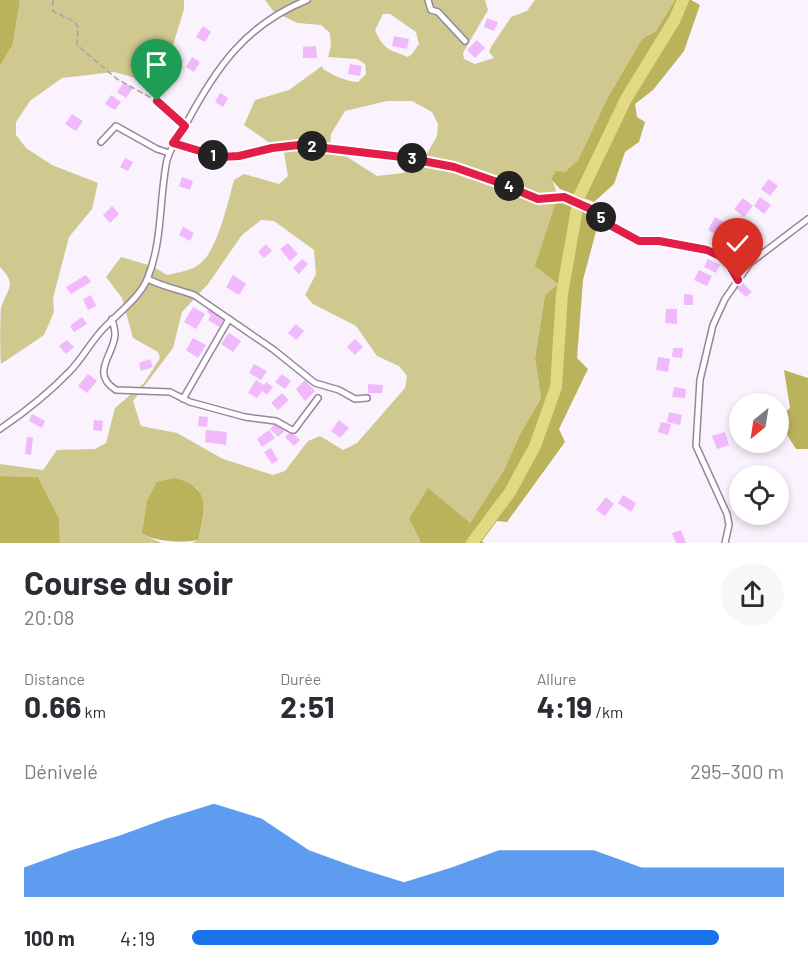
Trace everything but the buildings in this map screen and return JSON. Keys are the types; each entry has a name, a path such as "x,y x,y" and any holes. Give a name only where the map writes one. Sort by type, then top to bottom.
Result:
{"street":[{"path":"0,427 46,394 72,369 102,330 148,279 159,234 169,153 173,143 185,126 204,89 224,61 253,32 283,12 307,0"},
{"path":"428,0 431,9 438,12 465,41"},
{"path":"101,142 116,126 157,149 169,153"},
{"path":"173,143 220,157 239,156 272,148 299,145 402,157 454,167 538,199 564,197 593,210 606,223 639,241 659,241 707,250 726,259 738,280"},
{"path":"726,543 729,532 727,514 698,452 697,417 700,380 713,326 725,299 750,263 808,219"},
{"path":"148,279 161,286 183,290 194,295 274,350 315,383 339,390 355,399 367,398"},
{"path":"183,399 229,319"},
{"path":"112,320 115,334 104,368 104,375 109,385 116,390 162,390 183,399 245,417 276,421 292,430 318,398"}],"path":[{"path":"52,0 53,11 75,22 78,27 77,45 117,79 157,101 185,126"}],"shaded area":[{"path":"0,0 20,0 13,44 0,66"},
{"path":"20,0 184,0 184,9 161,85 114,72 62,78 30,101 16,122 16,135 26,148 52,165 98,183 92,209 69,237 53,298 54,312 44,335 1,364 1,308 10,283 0,267 0,66 13,44"},
{"path":"265,0 485,0 488,10 463,53 464,59 475,64 494,58 489,52 491,47 511,17 527,11 535,0 675,0 656,31 642,39 608,97 578,160 565,172 552,179 558,196 558,284 545,295 535,358 541,398 520,434 504,470 470,523 409,519 421,543 192,543 198,540 203,513 202,501 196,487 142,534 162,543 60,543 59,518 38,477 0,476 0,464 43,470 57,450 95,449 106,443 115,408 144,383 160,358 158,352 133,338 122,298 106,277 121,257 152,266 167,275 194,267 202,262 213,246 222,224 234,180 244,174 279,184 288,176 284,153 244,125 255,100 289,90 322,66 335,76 358,82 366,74 365,64 357,59 328,57 331,46 330,33 321,25 297,23 273,11","holes":["383,14 390,14 416,32 419,44 408,57 387,48 378,37 375,30","387,101 412,101 432,112 438,124 437,136 424,159 403,173 377,176 330,146 331,134 345,111","261,220 274,221 314,250 316,274 305,295 313,304 356,326 377,356 399,366 407,376 405,388 357,443 343,450 320,436 308,441 285,471 273,475 223,459 177,433 141,426 133,401 173,348 182,312 208,284 242,235"]},
{"path":"675,0 691,0 700,5 684,51 653,90 635,104 637,117 645,122 639,142 625,152 614,184 594,202 560,189 551,179 556,171 565,172 578,160 608,97 642,39 656,31"},
{"path":"558,196 582,207 599,220 583,280 577,358 588,369 559,429 565,442 507,522 497,521 482,541 484,543 421,543 409,519 428,488 470,523 504,470 520,434 541,398 535,358 545,295 558,284 535,266"},
{"path":"784,370 808,378 808,449 796,449 789,438 790,408"},
{"path":"0,476 38,477 59,518 60,543 0,543"},
{"path":"174,478 195,487 203,501 203,519 198,540 170,541 142,534 147,501 157,482"}],"waterway":[{"path":"472,543 510,492 535,446 556,387 562,294 579,197 626,99 675,19 683,0"}],"route":[{"path":"157,101 185,126 173,143 220,157 239,156 272,148 299,145 402,157 454,167 538,199 564,197 593,210 615,229 645,243 659,241 707,250 726,259 738,280"}]}
